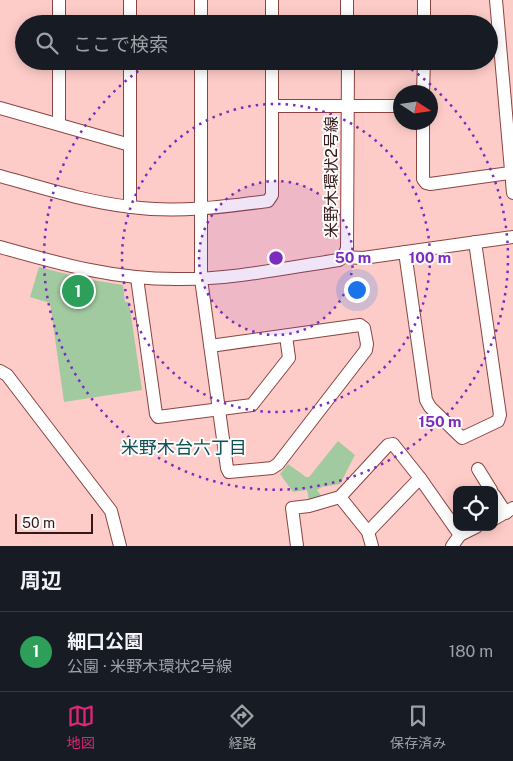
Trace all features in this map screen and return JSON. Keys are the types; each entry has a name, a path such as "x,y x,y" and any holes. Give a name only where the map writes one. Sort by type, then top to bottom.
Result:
{"street":[{"path":"59,0 59,15"},
{"path":"130,0 130,15"},
{"path":"201,0 201,15"},
{"path":"272,0 272,15"},
{"path":"347,0 348,15"},
{"path":"424,0 424,15"},
{"path":"496,0 497,15"},
{"path":"498,25 513,193"},
{"path":"59,70 59,124"},
{"path":"130,70 130,207"},
{"path":"201,70 201,279 210,346 219,410 229,472 272,468 278,464 367,347 363,325 210,346"},
{"path":"0,176 98,202 130,207 201,210 268,201 272,195 272,70"},
{"name":"米野木環状2号線","path":"0,247 72,267 137,278 201,279 339,260 346,253 347,248 348,70"},
{"path":"424,70 424,85"},
{"path":"272,106 393,106"},
{"path":"0,108 130,145"},
{"path":"423,130 423,179 426,183 510,173"},
{"path":"343,257 363,258 513,236"},
{"path":"405,252 426,400 430,407 457,435 466,438 498,421 500,415 476,242"},
{"path":"137,278 156,414 158,417 248,406 255,402 289,358 286,336"},
{"path":"0,371 7,375 111,511 120,546"},
{"path":"297,546 292,508 309,506 340,497 388,445 393,444 420,478 460,535"},
{"path":"478,469 489,486"},
{"path":"368,532 420,478"},
{"path":"340,497 368,532 372,546"},
{"path":"498,503 504,514"},
{"path":"452,546 460,535 468,531"}],"green space":[{"path":"39,267 86,279 123,285 125,302 129,302 142,390 64,402 50,303 30,297"},
{"path":"338,441 355,455 340,484 322,487 317,490 323,498 309,501 307,490 293,492 280,474 288,464 306,477 309,477"}],"place":[{"name":"細口公園","path":"78,291"}],"district":[{"name":"米野木台六丁目","path":"184,448"}]}
